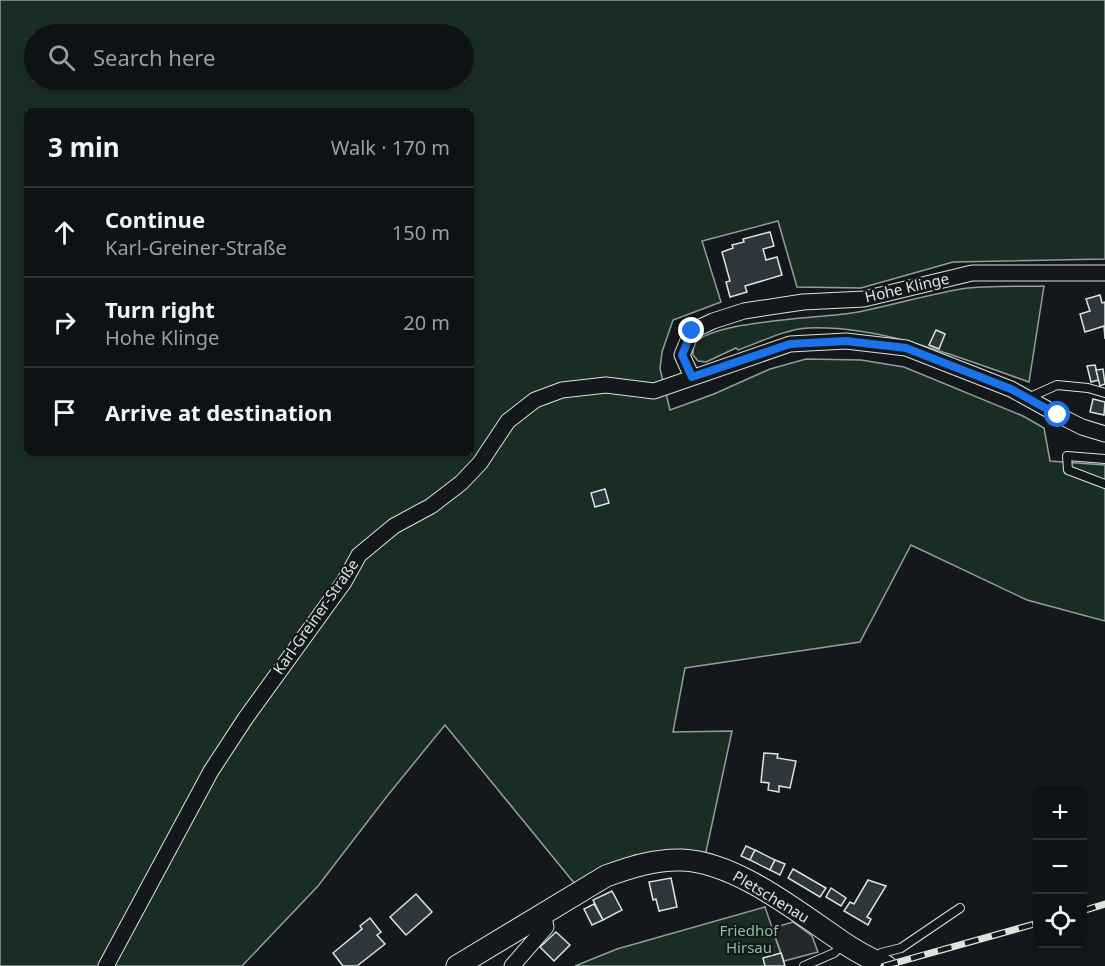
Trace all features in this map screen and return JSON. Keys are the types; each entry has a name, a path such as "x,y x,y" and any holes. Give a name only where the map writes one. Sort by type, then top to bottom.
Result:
{"main road":[{"name":"Pletschenau","path":"457,966 606,876 655,862 684,860 717,866 742,878 881,964"}],"street":[{"name":"Hohe Klinge","path":"692,377 682,355 692,331 744,311 803,302 864,299 972,273 1105,273"},
{"name":"Karl-Greiner-Straße","path":"106,966 211,771 245,718 344,582 359,555 394,526 430,506 461,483 480,463 508,421 535,400 562,390 606,385 654,391 790,344 846,341 906,348 1011,389 1082,427 1105,434"},
{"path":"512,966 546,927 543,913"}],"lane":[{"path":"1027,398 1057,385 1088,388 1105,393"},
{"path":"1105,459 1067,456 1068,470 1105,484"},
{"path":"881,964 881,953 901,948 960,908"},
{"path":"804,966 834,953 844,943"}],"green space":[{"path":"0,0 1105,0 1105,259 953,262 861,288 797,287 778,221 702,241 721,302 673,320 662,352 660,369 670,410 714,394 770,369 806,359 861,360 904,367 1023,416 1044,428 1050,461 1105,465 1105,621 1027,600 911,545 860,642 685,668 673,732 732,731 706,852 635,855 575,884 445,725 318,886 242,966 0,966"},
{"path":"1044,286 1029,382 892,337 836,328 808,328 791,331 738,350 736,348 706,362 698,361 693,355 693,344 705,336 724,329 771,321 858,312 961,289"},
{"name":"Friedhof Hirsau","path":"765,907 785,966 575,966 617,949"}],"shaded area":[{"path":"793,922 812,936 818,952 784,961 772,928"}],"building":[{"path":"770,232 774,246 763,249 766,260 777,257 782,275 745,286 747,292 730,297 726,282 730,281 722,252 733,248 732,245 744,242 743,239"},
{"path":"1100,295 1102,303 1105,302 1105,339 1104,326 1085,332 1080,314 1090,311 1086,299"},
{"path":"936,330 945,334 939,349 929,345"},
{"path":"1095,365 1099,380 1091,382 1087,366"},
{"path":"1103,369 1105,384 1100,386 1096,370"},
{"path":"1093,399 1105,402 1104,415 1090,412"},
{"path":"605,489 609,503 595,507 591,493"},
{"path":"764,753 778,754 777,758 796,761 790,788 779,786 779,792 768,790 769,783 761,782"},
{"path":"746,846 755,850 750,860 741,856"},
{"path":"755,850 775,860 770,870 750,860"},
{"path":"775,860 785,864 780,875 770,870"},
{"path":"793,869 826,888 820,897 788,878"},
{"path":"671,878 677,907 659,911 656,899 653,900 649,882"},
{"path":"868,880 886,886 867,917 871,919 868,925 844,911 850,902 854,904"},
{"path":"831,888 846,898 841,906 826,897"},
{"path":"612,891 622,910 603,920 593,900"},
{"path":"416,894 432,912 406,935 390,917"},
{"path":"594,904 603,920 592,925 584,909"},
{"path":"370,918 381,932 377,935 385,944 357,966 343,966 333,953 362,929 360,926"},
{"path":"556,932 570,945 554,961 540,947"},
{"path":"781,953 785,966 765,966 763,958"}],"railway":[{"path":"1087,909 1105,904"},
{"path":"884,966 1033,924"}],"route":[{"path":"692,331 682,355 692,377 790,344 846,341 906,348 1011,389 1058,415"}]}
